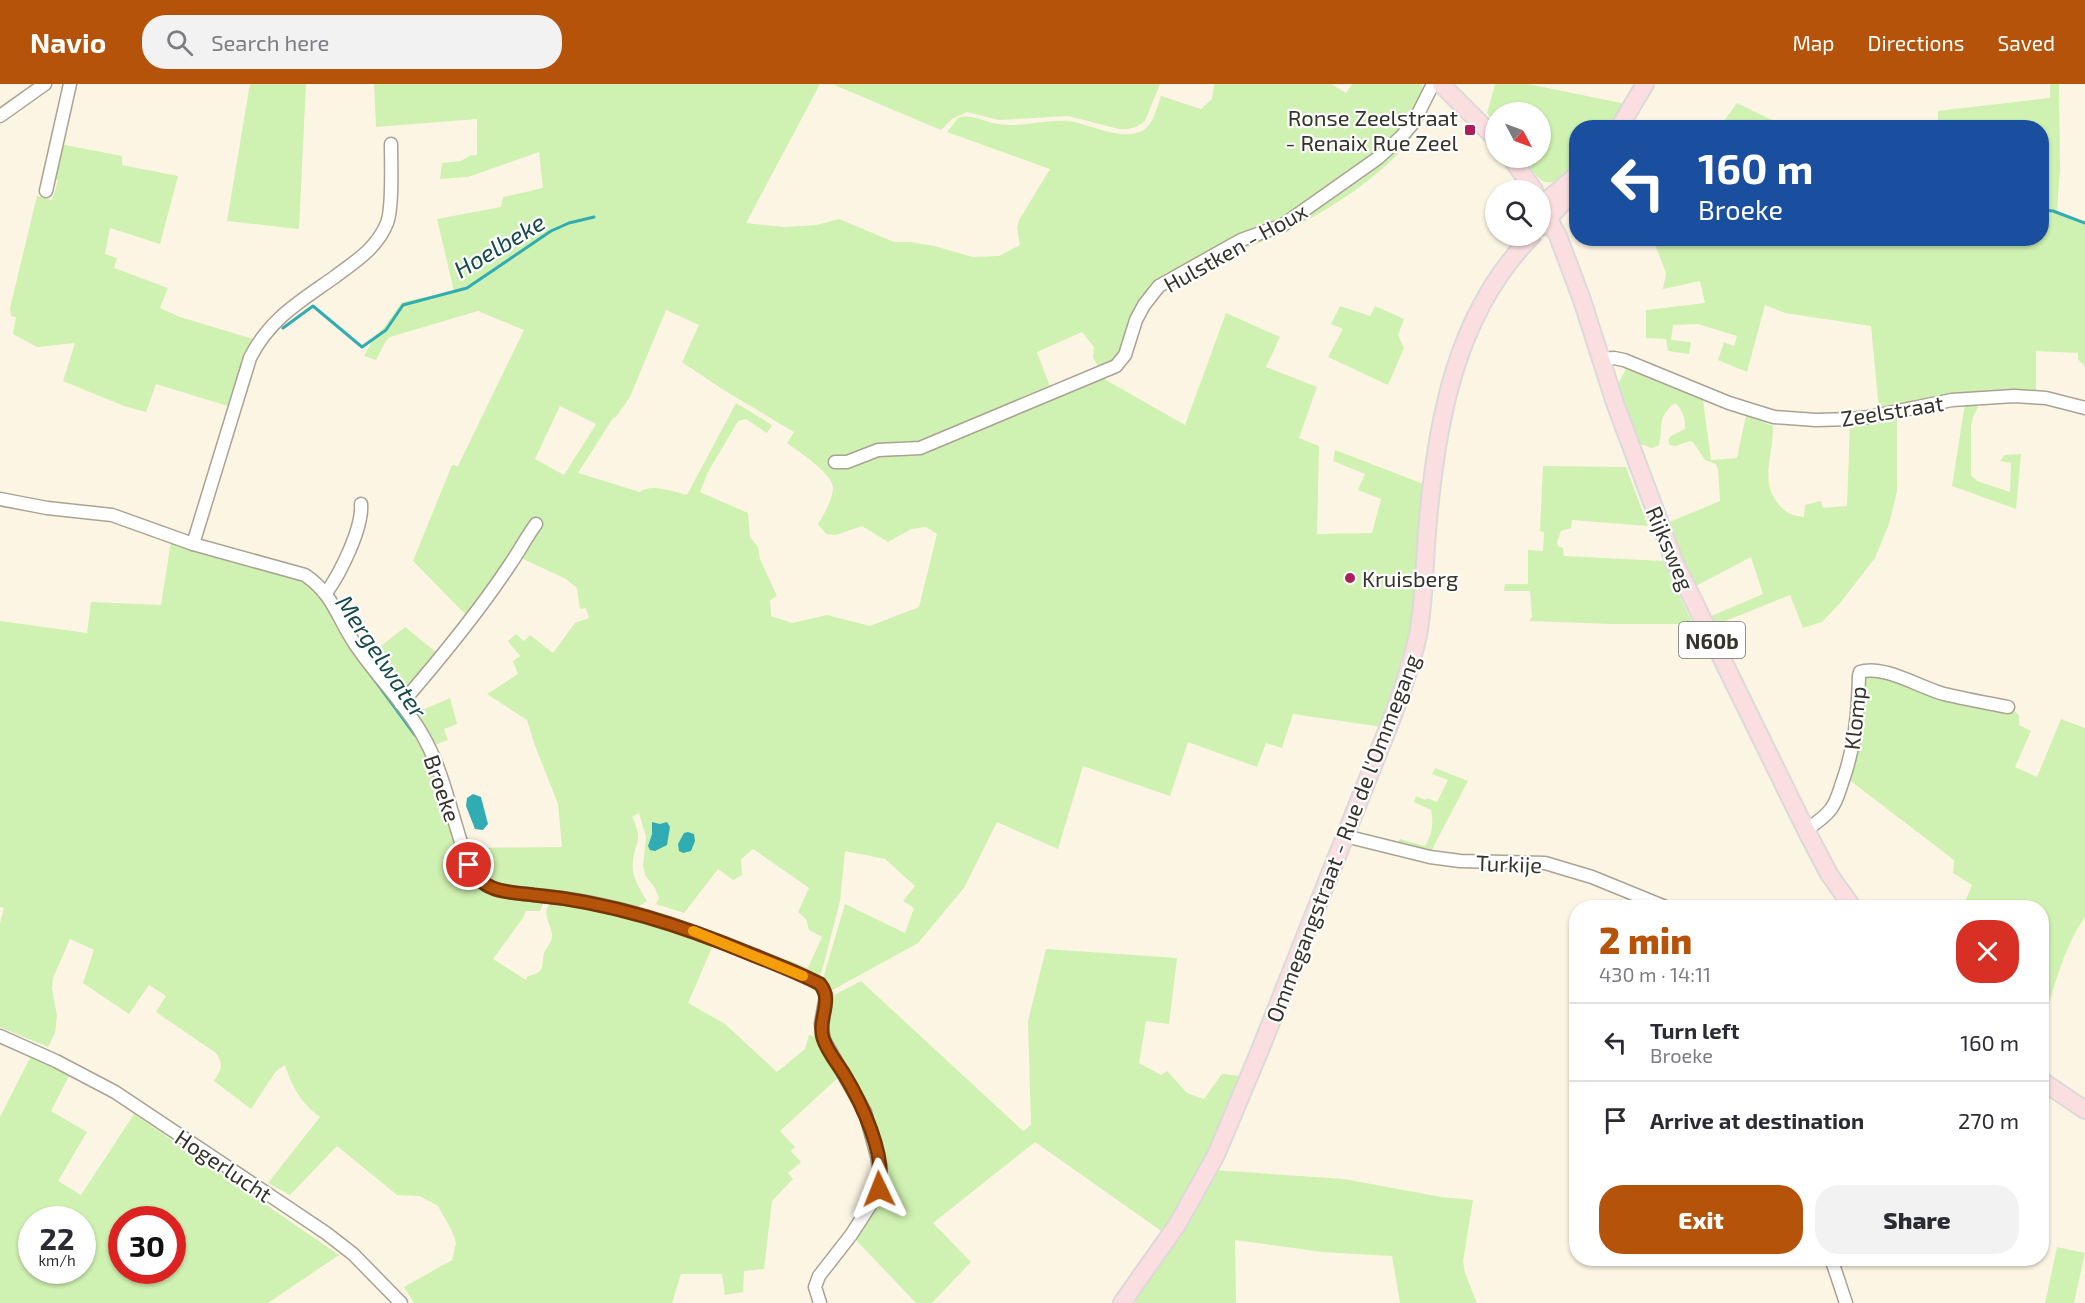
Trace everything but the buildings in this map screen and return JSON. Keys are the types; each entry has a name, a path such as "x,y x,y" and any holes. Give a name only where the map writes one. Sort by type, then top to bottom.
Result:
{"main road":[{"path":"1441,84 1485,128"},
{"path":"1625,120 1646,84"},
{"path":"1551,200 1569,183"},
{"path":"1551,203 1569,192"},
{"name":"Rijksweg","path":"1551,226 1559,240 1674,561 1806,830 1829,874 1847,900"},
{"name":"Ommegangstraat - Rue de l'Ommegang","path":"1499,277 1513,246"},
{"name":"Ommegangstraat - Rue de l'Ommegang","path":"1122,1303 1177,1225 1216,1155 1392,718 1406,681 1416,642 1421,611 1433,469 1446,399 1472,324 1499,277 1523,246"},
{"path":"2049,1086 2085,1110"}],"street":[{"path":"0,116 45,84"},
{"path":"46,191 70,84"},
{"name":"Hulstken - Houx","path":"835,462 847,462 878,450 920,448 1116,366 1125,355 1136,320 1144,305 1159,286 1241,240 1283,225 1367,166 1390,148 1414,122 1433,84"},
{"path":"192,544 250,358 260,339 290,309 362,257 376,243 388,221 391,144"},
{"name":"Zeelstraat","path":"1601,359 1624,360 1729,404 1780,418 1816,420 1860,418 1952,400 2014,396 2046,398 2085,408"},
{"name":"Broeke","path":"0,499 47,508 112,515 192,544 305,575 326,593 354,643 422,734 437,765 469,865 483,884 498,891 592,903 670,924 733,946 812,980 823,987 826,998 821,1024 824,1040 865,1112 878,1156 881,1179 873,1201 851,1235 819,1276 815,1287 820,1303"},
{"path":"326,593 338,577 362,515 361,504"},
{"path":"401,704 447,651 512,562 536,524"},
{"name":"Klomp","path":"1806,830 1820,820 1835,803 1849,765 1858,715 1858,676 1860,672 1872,670 1890,674 1943,694 2008,707"},
{"name":"Turkije","path":"1345,836 1430,857 1460,861 1545,863 1592,877 1648,900"},
{"name":"Hogerlucht","path":"0,1036 31,1049 115,1092 326,1233 353,1254 401,1303"},
{"path":"1834,1266 1846,1303"}],"green space":[{"path":"250,84 306,84 299,229 227,221"},
{"path":"374,84 820,84 746,223 784,227 817,225 839,219 894,242 934,246 973,257 999,256 1020,245 1017,228 1019,220 1050,169 947,132 958,118 973,117 1007,125 1068,121 1117,134 1127,134 1137,133 1148,126 1161,96 1201,109 1212,99 1214,84 1331,84 1346,93 1352,84 1421,84 1423,89 1416,110 1386,148 1284,222 1170,277 1167,272 1151,285 1153,288 1124,351 1102,373 1106,380 1185,425 1226,313 1280,337 1266,367 1317,387 1299,438 1319,446 1317,534 1372,533 1381,499 1358,490 1365,474 1333,461 1335,450 1426,485 1413,622 1405,668 1383,727 1293,714 1282,748 1266,743 1257,767 1188,742 1170,796 1083,766 1058,849 997,822 964,888 918,943 829,992 822,982 845,904 905,933 914,908 903,901 915,886 885,859 845,851 840,901 820,978 784,964 786,959 808,968 822,937 809,930 806,919 798,912 809,888 753,849 741,859 742,875 733,880 718,869 684,913 656,904 659,898 645,875 643,866 646,837 639,813 632,817 638,831 633,872 647,901 638,907 637,911 495,884 482,876 466,848 562,847 558,804 527,720 487,694 518,674 513,661 520,656 508,641 516,634 524,641 530,635 553,653 575,623 589,618 586,608 580,609 577,588 566,579 521,558 543,526 535,521 469,618 413,561 452,465 458,466 524,330 478,311 390,337 376,360 364,356 374,337 383,329 402,302 454,291 437,219 501,207 503,197 543,188 539,152 468,177 440,179 442,163 461,161 471,155 477,155 477,119 376,127","holes":["666,310 699,325 682,362 794,432 787,443 822,470 832,483 831,498 818,524 826,534 836,535 862,526 888,542 911,529 926,527 937,534 919,607 870,626 827,615 792,623 771,616 770,600 777,596 760,559 758,547 750,537 748,513 700,492 708,472 738,421 746,419 767,433 772,425 736,403 687,495 656,488 640,492 578,473 613,418 630,397","1082,332 1094,347 1093,358 1100,369 1051,389 1037,352","560,406 596,424 564,475 535,459"]},
{"path":"832,84 1160,84 1145,121 1128,129 1119,129 1068,116 999,120 967,112 952,119 941,130"},
{"path":"1495,84 1528,84 1626,104 1616,120 1569,120 1569,172 1551,182 1551,180 1541,180 1531,168 1551,168 1551,102 1490,102"},
{"path":"2050,84 2059,84 2060,169 2057,212 2085,224 2085,367 2078,359 2078,353 2036,351 2036,395 1879,410 1871,326 1785,313 1765,305 1747,372 1718,360 1724,342 1734,346 1737,336 1698,324 1673,325 1671,340 1691,342 1689,354 1668,351 1666,339 1646,338 1646,310 1705,303 1700,281 1663,289 1666,273 1656,246 2049,246 2049,120 1938,120 1938,111 2050,98"},
{"path":"1427,101 1430,106 1416,130 1400,152 1383,168 1346,196 1306,221 1243,249 1241,245 1377,163"},
{"path":"1737,103 1772,120 1725,120"},
{"path":"60,144 122,156 122,165 178,176 160,244 110,228 105,254 117,258 114,268 168,288 160,308 180,317 253,339 231,407 156,384 146,412 124,406 63,381 75,343 37,347 13,334 16,317 11,316 10,308 37,196 52,200 58,181 52,175"},
{"path":"1340,306 1370,316 1375,306 1404,319 1398,335 1404,348 1388,385 1328,357 1343,329 1331,324"},
{"path":"1626,369 1703,400 1711,460 1737,458 1746,415 1773,426 1768,477 1770,487 1773,497 1780,506 1788,513 1797,516 1804,517 1805,505 1821,501 1823,508 1847,506 1850,424 1897,418 1897,491 1889,524 1875,558 1822,622 1803,628 1790,595 1713,626 1709,617 1763,594 1751,557 1694,587 1667,523 1720,501 1718,469 1716,464 1705,460 1693,442 1670,445 1668,440 1671,436 1685,429 1683,414 1675,403 1663,417 1659,445 1652,448 1640,444 1618,384"},
{"path":"1965,404 1974,404 1978,407 1971,426 1971,475 1977,481 2010,492 2011,463 2000,461 2005,455 2021,454 2016,509 1952,486"},
{"path":"1543,466 1626,467 1648,526 1572,520 1571,528 1561,531 1558,546 1563,548 1564,556 1663,561 1693,624 1529,621 1532,617 1530,591 1504,591 1505,584 1528,584 1528,550 1543,551 1544,532 1540,531"},
{"path":"171,541 299,578 318,594 361,662 405,627 441,656 407,694 414,706 422,710 450,698 457,724 444,729 448,740 435,745 429,736 420,742 433,775 463,873 468,872 485,889 502,897 545,899 540,911 526,911 493,959 526,980 527,977 540,971 544,953 551,940 551,930 546,915 550,903 555,901 608,912 714,943 688,1003 725,1024 777,1072 805,1049 809,1035 820,1038 842,1074 780,1131 795,1147 791,1151 801,1162 788,1173 793,1179 772,1201 764,1269 744,1271 743,1292 725,1295 722,1274 681,1274 672,1303 414,1303 404,1287 452,1260 456,1243 438,1206 420,1196 397,1195 337,1146 290,1195 268,1183 320,1117 298,1094 285,1065 276,1071 251,1109 214,1081 221,1067 216,1053 156,1012 166,996 149,985 129,1014 83,983 94,950 70,939 53,978 52,989 57,1016 55,1033 48,1047 0,1027 0,923 4,908 0,907 0,621 87,633 91,602 161,605"},
{"path":"1867,673 2016,712 2019,716 2019,725 2031,731 2015,767 2037,777 2061,719 2085,728 2085,917 2065,956 2049,1005 2049,900 1966,900 1972,885 1953,873 1954,860 1848,779 1862,677"},
{"path":"1435,768 1468,781 1430,853 1396,845 1400,839 1425,846 1431,833 1431,810 1414,802 1416,796 1437,802 1448,780 1432,774"},
{"path":"1046,949 1177,958 1169,1024 1146,1021 1139,1063 1161,1075 1167,1071 1187,1093 1204,1099 1222,1074 1241,1076 1238,1098 1167,1235 1035,1142 933,1223 971,1262 932,1303 916,1303 853,1237 885,1176 826,1029 831,999 861,981 1023,1131 1031,1125 1028,1021"},
{"path":"31,1056 69,1076 51,1111 87,1132 58,1181 81,1195 134,1114 339,1255 268,1303 0,1303 0,1117"},
{"path":"1213,1170 1344,1179 1441,1197 1473,1200 1463,1261 1465,1273 1477,1303 1400,1303 1392,1256 1322,1252 1235,1240 1236,1303 1136,1303 1131,1299"},
{"path":"2057,1247 2085,1253 2074,1303 2045,1303"}],"water":[{"path":"473,794 481,797 488,824 483,830 475,829 466,806 467,798"},
{"path":"652,822 660,824 667,822 670,827 667,845 655,851 650,850 648,846 652,834"},
{"path":"684,833 694,834 695,841 691,851 683,853 679,851 678,844"}],"waterway":[{"path":"2049,211 2085,223"},
{"name":"Hoelbeke","path":"283,328 313,306 362,347 386,330 403,305 467,288 551,231 569,223 594,217"},
{"name":"Mergelwater","path":"371,675 415,735"}],"slow traffic":[{"path":"693,931 803,976"}],"place":[{"name":"Ronse Zeelstraat - Renaix Rue Zeel","path":"1470,130"},
{"name":"Kruisberg","path":"1350,578"}],"route":[{"path":"469,865 483,884 498,891 564,898 636,914 706,936 820,984 825,991 826,998 821,1024 824,1040 865,1112 878,1156 881,1179 879,1189"}]}
